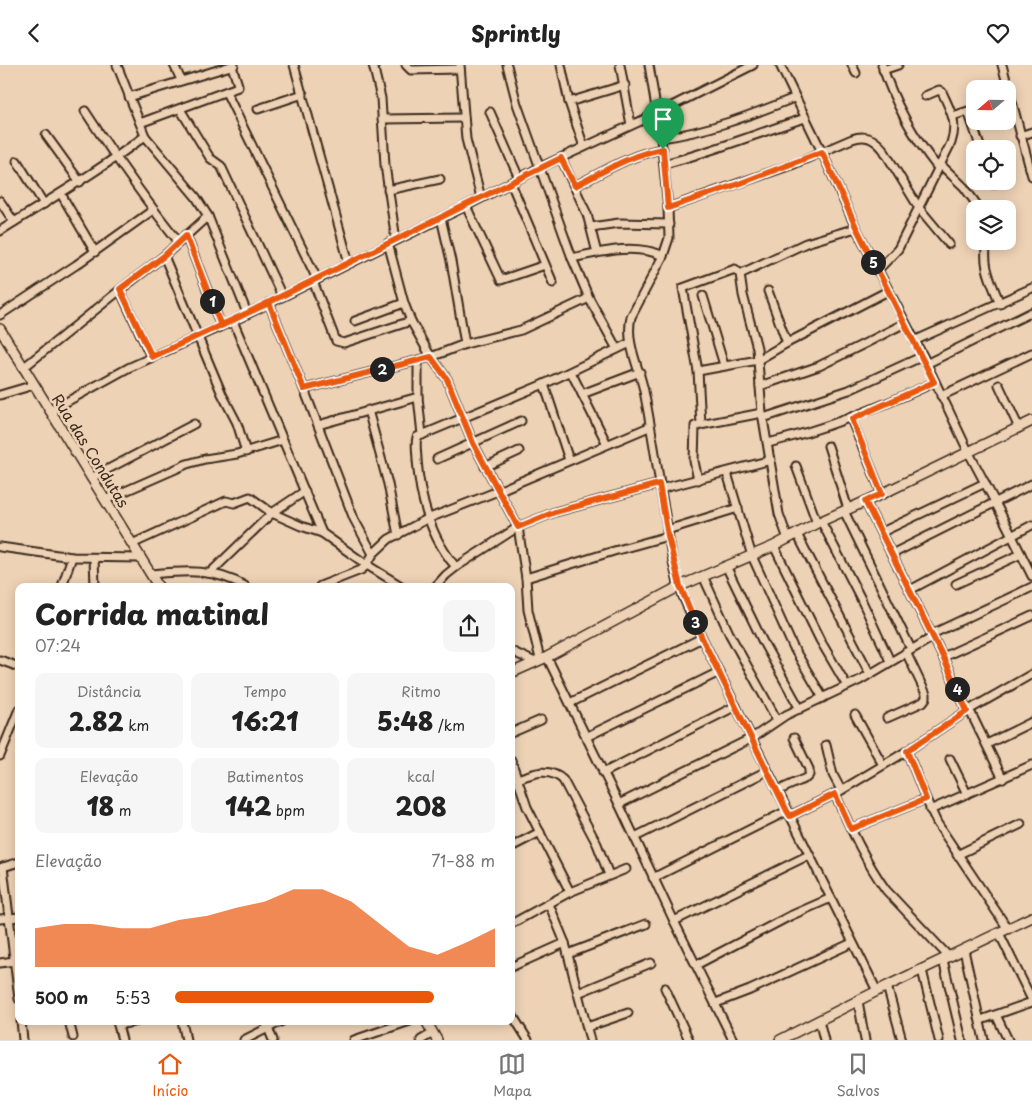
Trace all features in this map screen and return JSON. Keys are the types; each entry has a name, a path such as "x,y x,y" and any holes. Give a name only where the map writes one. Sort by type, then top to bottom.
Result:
{"street":[{"path":"117,65 145,136 196,197 208,216 246,313"},
{"path":"174,65 181,80"},
{"path":"129,97 233,65 238,87 140,123"},
{"path":"373,65 381,98 383,144 396,240"},
{"path":"406,65 411,70 460,67 468,149 481,198"},
{"path":"507,65 517,104 572,258 589,298 617,349"},
{"path":"560,65 584,147"},
{"path":"620,65 631,125"},
{"path":"650,65 662,138 669,238 664,256 631,317 629,325 630,343 640,372 659,486 680,586 702,638 877,991"},
{"path":"50,411 117,373 198,335 233,321 541,167 658,113 753,65"},
{"path":"780,65 856,227 904,323 923,356 969,453 1031,571"},
{"path":"852,65 856,73"},
{"path":"898,65 883,67 892,94 918,141 939,166 969,193 974,200"},
{"path":"1002,65 1032,176"},
{"path":"297,66 318,153 349,263"},
{"path":"569,101 625,85"},
{"path":"878,271 898,249 952,143 955,125 953,116 941,91 925,96"},
{"path":"226,92 315,280 336,341 344,343 411,321"},
{"path":"258,109 303,94"},
{"path":"662,138 734,121 794,97"},
{"path":"180,109 210,158 221,166 282,296"},
{"path":"85,111 116,159 179,242"},
{"path":"953,116 968,111 978,140"},
{"path":"490,112 519,178"},
{"path":"382,119 464,118"},
{"path":"664,164 693,157 805,118"},
{"path":"1020,136 1032,132"},
{"path":"46,135 80,182"},
{"path":"0,231 116,159 145,136"},
{"path":"668,208 741,183 859,136 868,137 878,142 919,208 949,244"},
{"path":"575,186 641,153 663,149"},
{"path":"561,158 575,186 591,227 597,253"},
{"path":"17,161 44,204"},
{"path":"388,190 440,179"},
{"path":"511,183 553,283"},
{"path":"61,194 95,252"},
{"path":"0,201 14,222"},
{"path":"466,206 500,280 545,265"},
{"path":"0,315 95,252 153,210"},
{"path":"23,368 120,289 164,256 208,216"},
{"path":"441,218 451,261 465,344"},
{"path":"591,227 619,223 669,224"},
{"path":"740,274 806,243 856,227"},
{"path":"186,235 221,326"},
{"path":"388,243 404,303 411,321 431,357 447,379 473,443 518,527 526,578 528,610 541,659 570,703 733,1040"},
{"path":"572,258 597,253 644,249 664,256"},
{"path":"985,250 984,255 986,265 1000,304"},
{"path":"164,256 222,394 237,423 246,452"},
{"path":"701,425 698,371 683,287 734,269 738,270 740,274 758,360 763,415 779,514 788,539"},
{"path":"914,341 1032,288"},
{"path":"120,289 152,357"},
{"path":"768,291 787,343"},
{"path":"698,371 758,360 888,291"},
{"path":"703,296 724,365"},
{"path":"304,389 418,361 465,344 521,330 589,298"},
{"path":"269,303 354,519 373,554"},
{"path":"355,321 404,303"},
{"path":"926,364 1032,312"},
{"path":"233,321 322,533"},
{"path":"760,386 819,366 904,323"},
{"name":"Rua das Condutas","path":"0,329 156,583"},
{"path":"456,567 445,555 427,519 418,474 416,439 571,372 630,343"},
{"path":"941,395 1032,354"},
{"path":"698,480 694,461 694,427 763,415 849,389 923,356"},
{"path":"418,361 418,397 422,435"},
{"path":"571,372 607,444"},
{"path":"582,393 640,372"},
{"path":"768,443 802,435 852,419 934,382"},
{"path":"544,384 569,460"},
{"path":"0,395 34,385"},
{"path":"999,385 1019,428"},
{"path":"318,425 418,397"},
{"path":"368,410 388,484 398,535"},
{"path":"852,419 882,494"},
{"path":"437,459 520,421"},
{"path":"515,671 680,586 774,546 819,522 969,453 1032,421"},
{"path":"91,478 194,425"},
{"path":"328,583 351,574 367,565 373,554 382,545 427,519 649,427"},
{"path":"104,500 187,464 246,452 284,440"},
{"path":"828,446 846,510 926,694 923,702 887,718"},
{"path":"485,467 519,451"},
{"path":"439,583 456,567 518,527 563,510 659,486 698,480 771,461"},
{"path":"796,467 819,522 861,599 890,661"},
{"path":"727,473 752,556 793,647 823,698"},
{"path":"882,533 985,483"},
{"path":"892,554 1032,483"},
{"path":"210,573 272,513 305,491"},
{"path":"132,544 226,501 234,503 252,497 272,513 322,533 396,583"},
{"path":"865,501 968,710 988,744 1003,779"},
{"path":"526,578 614,551 738,508"},
{"path":"910,591 1032,525"},
{"path":"797,534 870,674"},
{"path":"774,546 820,640 847,686"},
{"path":"0,547 72,557 140,558"},
{"path":"956,584 1021,554"},
{"path":"63,583 72,557"},
{"path":"94,558 95,583"},
{"path":"726,566 763,642 800,709"},
{"path":"151,574 190,570 210,573 239,583"},
{"path":"703,576 729,633 777,720"},
{"path":"619,804 752,738 777,720 870,674 932,636 1032,587"},
{"path":"943,657 1032,616"},
{"path":"570,703 702,638"},
{"path":"515,652 541,659"},
{"path":"0,660 15,666"},
{"path":"586,737 719,672"},
{"path":"653,878 838,792 907,751 968,710 1032,674"},
{"path":"603,773 736,706"},
{"path":"855,715 884,765"},
{"path":"0,756 2,744 15,717"},
{"path":"515,731 541,720"},
{"path":"988,744 1032,722"},
{"path":"777,791 809,775 809,769 794,738"},
{"path":"826,745 838,792 851,829 878,879 946,958 962,1040"},
{"path":"907,751 930,810 1003,931 1032,1001 981,1020"},
{"path":"950,759 967,794"},
{"path":"930,810 1032,765"},
{"path":"515,771 540,832 570,892"},
{"path":"518,779 548,771 563,779 597,844 609,875"},
{"path":"634,837 767,771"},
{"path":"515,790 520,787"},
{"path":"851,829 926,799"},
{"path":"958,855 1021,823"},
{"path":"515,845 540,832"},
{"path":"674,921 809,855"},
{"path":"15,863 2,867 15,958"},
{"path":"515,922 570,892 626,869"},
{"path":"696,965 790,916 831,898"},
{"path":"549,905 565,943 590,1040"},
{"path":"0,919 15,917"},
{"path":"780,1040 888,985 1032,917"},
{"path":"568,954 646,924"},
{"path":"515,965 565,943"},
{"path":"716,1003 750,990 852,943"},
{"path":"964,950 984,1040"},
{"path":"0,963 15,966"},
{"path":"578,993 651,963"},
{"path":"922,970 939,1040"},
{"path":"888,985 902,1040"},
{"path":"665,987 689,1040"},
{"path":"858,1001 865,1040"},
{"path":"587,1027 628,1013"},
{"path":"996,1015 1008,1040"},
{"path":"515,1019 528,1040"},
{"path":"819,1020 824,1040"},
{"path":"21,1025 23,1040"},
{"path":"70,1025 72,1037"},
{"path":"118,1025 122,1040"},
{"path":"183,1025 186,1040"},
{"path":"244,1040 265,1025"},
{"path":"266,1025 273,1040"},
{"path":"354,1040 367,1038 400,1025"},
{"path":"421,1040 435,1036 428,1025"}],"route":[{"path":"663,149 641,153 575,186 561,158 466,206 388,243 233,321 221,326 206,284 186,235 164,256 120,289 152,357 233,321 269,303 304,389 431,357 447,379 473,443 518,527 555,512 594,500 659,484 668,536 680,586 702,638 787,811 790,816 835,794 851,829 926,799 907,751 967,711 943,657 865,501 882,494 852,419 934,382 923,356 856,227 822,152 794,164 668,208 663,149"}]}
